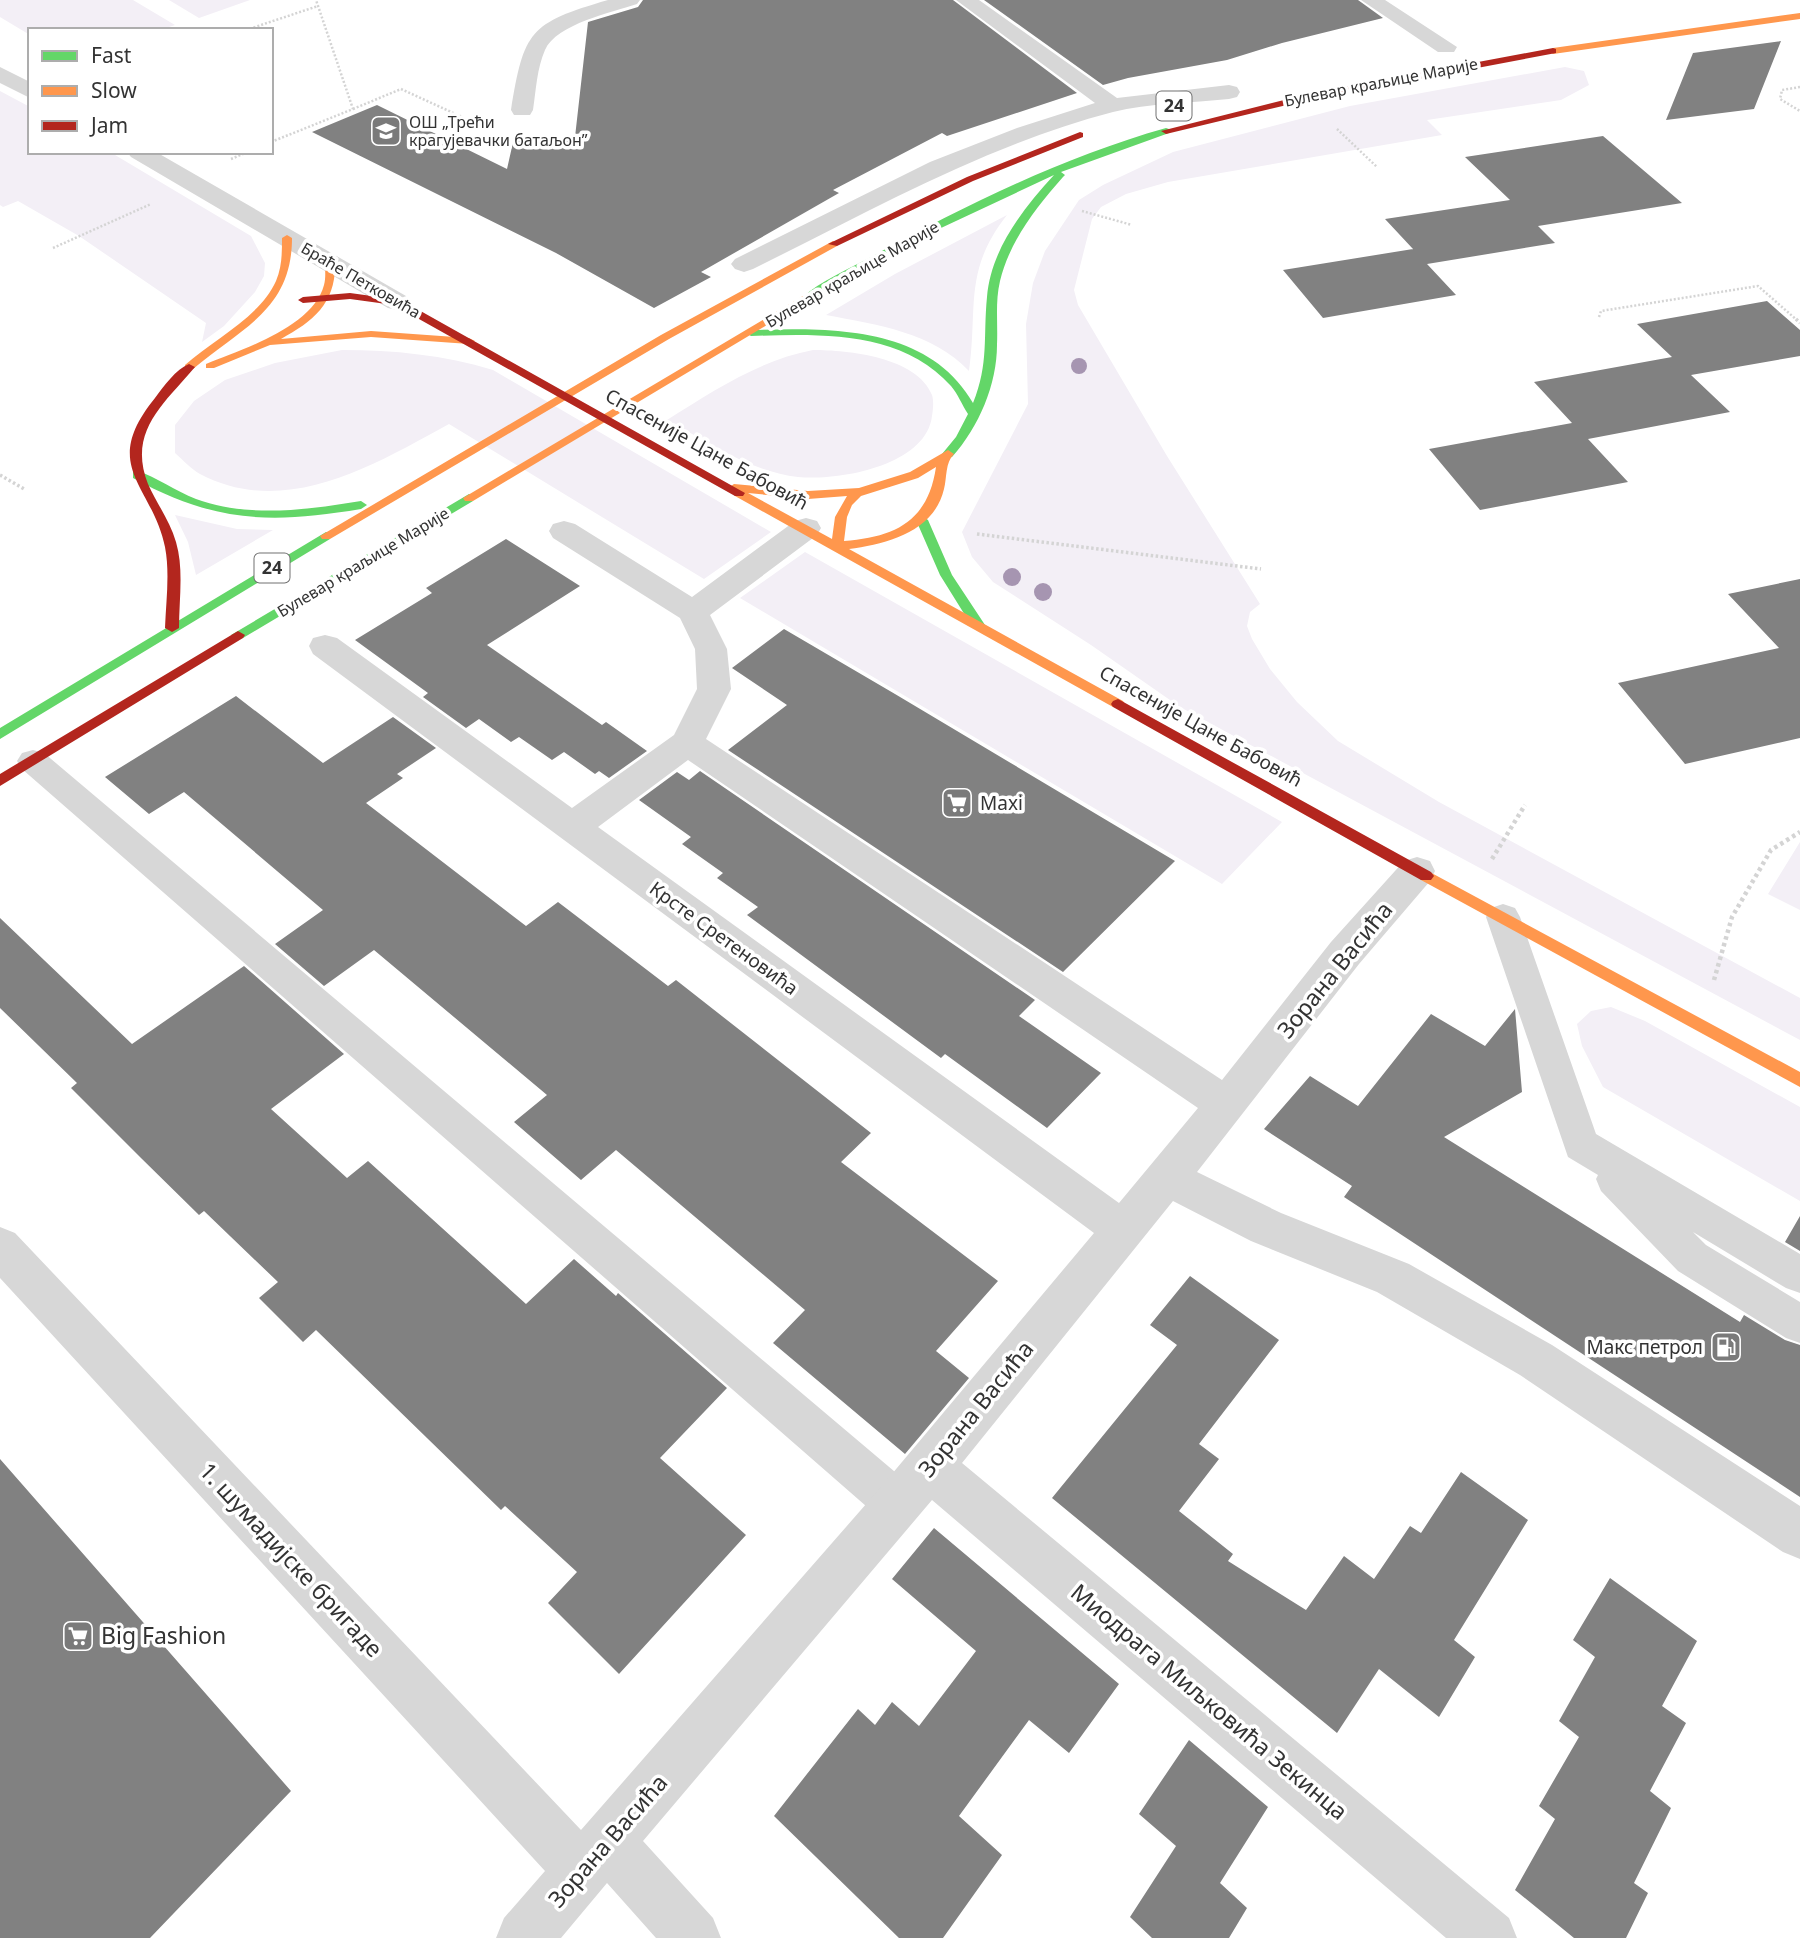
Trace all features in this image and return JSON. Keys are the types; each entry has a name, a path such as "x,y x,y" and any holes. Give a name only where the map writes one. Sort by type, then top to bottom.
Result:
{"main road":[{"name":"Булевар краљице Марије","path":"0,781 247,630 865,263 933,227 1068,167 1137,140 1301,97 1508,58 1800,16"},
{"name":"Булевар краљице Марије","path":"1423,52 1453,46"},
{"name":"Булевар краљице Марије","path":"0,734 386,500 619,364 853,234 970,178 1093,131"},
{"path":"734,488 808,495 858,492 911,476 943,458 959,443 990,371 992,300 998,268 1016,230 1068,167"},
{"path":"172,628 171,548 163,523 136,474 134,450 141,426 148,413 192,365 259,312 283,279 291,250 287,237"},
{"path":"174,386 208,367 261,345 298,324 327,296 333,279 331,263"},
{"path":"234,331 285,306 327,296 364,296 397,302"},
{"name":"Браће Петковића","path":"397,302 584,405"},
{"path":"749,333 813,331 847,334 906,348 945,372 964,393 972,411"},
{"path":"261,345 371,334 469,341"},
{"name":"Спасеније Цане Бабовић","path":"584,405 1417,871 1800,1080"},
{"path":"858,492 841,516 837,528 837,546 858,545 881,539 922,520 935,499 943,458"},
{"path":"136,474 154,487 190,504 210,510 247,515 307,515 386,500"},
{"path":"922,520 932,554 978,625"}],"street":[{"path":"522,110 535,47 542,37 556,28 630,0"},
{"path":"966,0 1119,113"},
{"path":"1371,0 1453,46"},
{"path":"0,75 28,90"},
{"path":"744,264 938,167 1025,133 1235,90"},
{"name":"Браће Петковића","path":"142,154 397,302"},
{"path":"693,612 806,528"},
{"path":"564,531 693,612 711,649 714,689 687,743 572,827"},
{"name":"Крсте Сретеновића","path":"325,646 1124,1230"},
{"path":"687,743 1226,1105"},
{"name":"Зорана Васића","path":"524,1938 914,1485 1226,1105 1345,953 1417,871"},
{"path":"1166,1177 1266,1227 1393,1278 1536,1360 1800,1535"},
{"name":"1. шумадијске бригаде","path":"0,1247 595,1858 693,1938"},
{"name":"Миодрага Миљковића Зекинца","path":"914,1485 1489,1938"}],"lane":[{"path":"33,761 914,1485"},
{"path":"1503,917 1581,1144 1692,1258 1800,1324"},
{"path":"1581,1144 1800,1275"}],"path":[{"path":"316,0 353,109"},
{"path":"252,28 318,6"},
{"path":"1800,87 1782,90 1780,99 1800,110"},
{"path":"273,141 401,89 473,122"},
{"path":"53,248 195,184"},
{"path":"1074,209 1132,225"},
{"path":"1600,317 1601,311 1758,286 1800,323"},
{"path":"0,475 24,489"},
{"path":"975,534 1261,569"},
{"path":"1468,899 1525,805"},
{"path":"1701,1025 1732,917 1771,850 1800,832"}],"shaded area":[{"path":"0,0 133,0 175,25 166,28 28,28 28,34 0,17"},
{"path":"169,0 250,0 199,18"},
{"path":"1565,67 1584,71 1589,85 1561,100 1427,120 1442,135 1168,182 1126,194 1101,207 1092,219 1074,290 1078,305 1167,456 1260,604 1250,612 1247,626 1270,669 1297,702 1338,741 1439,802 1800,998 1800,1040 1180,707 993,582 972,557 962,532 1028,404 1026,324 1033,283 1045,251 1079,200 1103,185 1173,152 1350,106"},
{"path":"0,91 28,106 28,154 113,154 251,236 265,263 264,276 255,292 224,326 202,342 206,323 79,236 18,201 3,207 0,205"},
{"path":"1007,215 993,235 978,272 969,371 938,347 921,339 884,327 826,315 895,274"},
{"path":"342,350 419,354 493,370 771,532 704,579 449,424 360,470 296,489 264,491 232,486 200,474 175,453 175,425 194,401 225,380 275,363"},
{"path":"813,350 880,358 912,372 924,382 933,397 932,416 926,433 914,447 878,467 856,473 815,478 781,474 747,463 667,420 756,369"},
{"path":"175,515 237,529 273,530 196,575 188,542"},
{"path":"805,552 1282,822 1222,884 740,598"},
{"path":"1800,842 1800,910 1768,894"},
{"path":"1611,1007 1645,1021 1800,1107 1800,1201 1603,1087 1582,1046 1577,1024 1591,1011"}],"building":[{"path":"643,0 953,0 1077,93 947,136 942,133 833,190 839,193 701,272 711,277 654,308 556,253 312,132 377,105 507,169 514,138 575,137 588,22 638,7"},
{"path":"984,0 1358,0 1383,18 1282,43 1227,60 1103,85"},
{"path":"1781,41 1754,109 1666,120 1693,53"},
{"path":"1603,136 1682,203 1538,226 1555,243 1427,264 1385,219 1510,200 1465,157"},
{"path":"1413,249 1456,295 1323,318 1283,270"},
{"path":"1767,301 1800,330 1800,356 1691,375 1730,412 1588,439 1628,482 1480,510 1429,449 1572,423 1534,382 1672,357 1637,324"},
{"path":"506,539 580,586 487,645 602,725 606,722 647,751 609,778 599,771 595,774 564,752 552,760 519,737 511,742 479,719 466,728 423,697 428,693 355,640 432,593 426,588"},
{"path":"1800,579 1800,738 1685,764 1618,683 1779,648 1728,594"},
{"path":"784,629 1175,861 1063,972 728,750 787,705 732,668"},
{"path":"236,696 323,763 393,717 436,748 397,774 403,778 366,803 526,926 558,902 668,986 676,980 871,1133 841,1162 998,1281 936,1351 969,1378 905,1454 773,1343 805,1310 616,1150 581,1180 514,1122 547,1095 374,950 324,986 275,944 323,910 184,792 149,814 105,777"},
{"path":"700,771 1035,1000 1019,1016 1101,1073 1047,1128 945,1054 941,1058 747,915 758,907 717,878 723,873 682,844 691,837 639,800 677,772 689,780"},
{"path":"0,918 132,1044 244,966 344,1054 271,1109 347,1178 368,1161 526,1304 574,1259 616,1296 618,1293 727,1388 660,1458 746,1535 619,1674 548,1603 577,1572 505,1506 501,1510 316,1330 303,1342 259,1298 278,1282 204,1211 199,1215 141,1158 71,1088 77,1083 0,1008"},
{"path":"1515,1009 1522,1092 1444,1137 1740,1322 1744,1315 1785,1340 1800,1345 1800,1497 1344,1197 1352,1186 1264,1129 1310,1076 1358,1106 1431,1014 1485,1046"},
{"path":"1800,1216 1800,1251 1785,1242"},
{"path":"1190,1276 1279,1340 1199,1444 1219,1459 1179,1511 1233,1554 1228,1561 1306,1610 1344,1556 1374,1579 1410,1526 1421,1533 1461,1472 1528,1520 1454,1640 1475,1657 1439,1717 1379,1669 1337,1733 1052,1498 1177,1345 1150,1325"},
{"name":"Big Fashion","path":"0,1459 291,1791 150,1938 0,1938"},
{"path":"934,1528 1119,1684 1069,1753 1029,1720 959,1816 1002,1855 943,1938 899,1938 774,1816 858,1709 875,1725 892,1702 919,1726 976,1651 892,1579"},
{"path":"1610,1578 1697,1641 1662,1706 1686,1723 1650,1791 1671,1808 1634,1883 1648,1893 1626,1938 1574,1938 1515,1890 1555,1819 1539,1806 1579,1737 1559,1721 1595,1657 1573,1640"},
{"path":"1189,1740 1268,1807 1220,1883 1247,1908 1229,1938 1152,1938 1130,1917 1176,1846 1139,1814"}],"traffic: fast":[{"path":"807,298 893,249 1027,183 1166,131"},
{"path":"948,454 968,426 988,378 992,294 1004,253 1029,212 1060,175"},
{"path":"751,333 832,333 887,342 935,365 955,384 972,411"},
{"path":"137,475 192,502 246,514 301,514 361,505"},
{"path":"238,635 469,498"},
{"path":"922,520 946,575 978,625"},
{"path":"0,734 326,536"}],"traffic: slow":[{"path":"1553,51 1800,16"},
{"path":"189,367 240,327 270,298 281,281 287,261 287,238"},
{"path":"326,536 665,337 833,244"},
{"path":"210,366 269,341 309,316 322,301 330,283 330,263"},
{"path":"469,498 807,298"},
{"path":"274,343 371,334 469,341"},
{"path":"943,458 936,496 919,520 880,540 837,546 841,517 847,504 857,493 914,475 948,454"},
{"path":"734,488 808,495 858,492"},
{"path":"739,493 1118,704"},
{"path":"1426,876 1800,1080"}],"traffic: jam":[{"path":"1166,131 1308,97 1553,51"},
{"path":"833,244 970,179 1080,135"},
{"path":"303,300 350,296 397,302"},
{"path":"397,302 739,493"},
{"path":"172,628 174,577 171,547 162,522 142,483 136,450 146,419 165,392 189,367"},
{"path":"0,781 238,635"},
{"path":"1118,704 1426,876"}],"place":[{"name":"ОШ „Трећи крагујевачки батаљон”","path":"386,131"},
{"name":"Maxi","path":"957,803"},
{"name":"Макс петрол","path":"1726,1347"},
{"name":"Big Fashion","path":"78,1636"}]}
